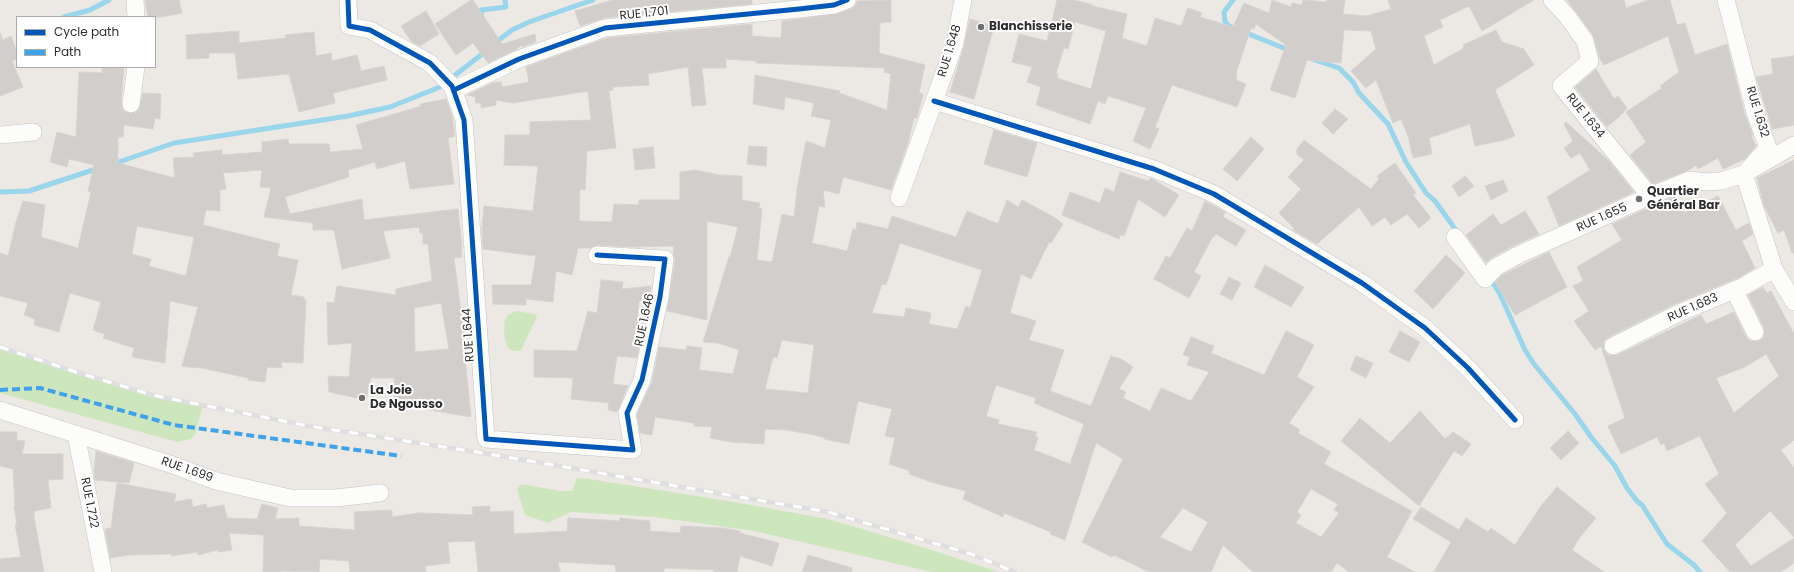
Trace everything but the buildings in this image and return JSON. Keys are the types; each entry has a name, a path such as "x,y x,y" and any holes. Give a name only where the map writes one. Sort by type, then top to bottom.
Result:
{"street":[{"path":"135,0 136,16"},
{"path":"348,0 349,26 370,30 430,63 450,84"},
{"name":"RUE 1.701","path":"450,84 605,28 799,10 834,5 847,0"},
{"name":"RUE 1.648","path":"899,198 955,42 963,0"},
{"name":"RUE 1.634","path":"1552,0 1567,16 1585,41 1590,61 1561,86 1650,196"},
{"name":"RUE 1.632","path":"1726,0 1755,112 1768,148 1744,174"},
{"path":"131,104 136,68"},
{"name":"RUE 1.644","path":"450,84 464,120 486,439 633,450"},
{"path":"934,101 1154,170 1214,194 1362,283 1425,328 1468,368 1515,420"},
{"path":"0,135 33,132"},
{"name":"RUE 1.655","path":"1455,237 1485,279 1496,267 1520,254 1650,196 1689,180 1707,182 1721,181 1744,174 1794,145"},
{"path":"1744,174 1774,269 1794,302"},
{"name":"RUE 1.646","path":"597,255 665,259 660,297 642,380 627,413 633,450"},
{"name":"RUE 1.683","path":"1613,346 1679,313 1734,290 1774,269"},
{"path":"1734,290 1755,332"},
{"name":"RUE 1.699","path":"0,410 216,480 290,498 336,498 380,492"},
{"name":"RUE 1.722","path":"76,434 103,572"}],"green space":[{"path":"516,311 535,314 537,317 521,350 513,351 509,349 505,340 504,330 505,320 508,315"},
{"path":"0,347 152,395 203,405 195,435 190,439 177,442 0,393"},
{"path":"577,478 728,501 828,519 999,572 932,572 754,531 655,517 571,512 548,523 525,515 517,490 521,484 560,491 572,491"}],"waterway":[{"path":"68,16 90,10 109,0"},
{"path":"482,19 481,10 506,7 505,0"},
{"path":"495,43 512,30 529,22 593,0"},
{"path":"1233,0 1224,12 1225,22 1229,26 1291,51"},
{"path":"113,164 174,143 348,116 390,107 440,87 486,51"},
{"path":"1312,59 1339,68 1353,82 1359,93 1388,124 1406,162 1426,193 1435,201 1458,233"},
{"path":"0,192 29,191 99,168"},
{"path":"1490,279 1499,292 1525,350 1534,364 1615,466 1627,488 1642,505 1667,544 1694,565 1700,572"}],"railway":[{"path":"0,347 152,395 308,426 483,453 828,512 971,554 1015,572"}],"marked path":[{"path":"0,390 40,388 174,425 401,456"}],"cycle path":[{"path":"348,0 349,26 370,30 430,63 452,86 464,120 486,439 633,450 627,413 642,380 660,297 665,259 597,255"},
{"path":"454,90 519,59 605,28 834,5 847,0"},
{"path":"934,101 1154,169 1214,194 1362,283 1425,328 1468,368 1515,420"}],"place":[{"name":"Blanchisserie","path":"981,27"},
{"name":"Quartier Général Bar","path":"1639,199"},
{"name":"La Joie De Ngousso","path":"362,398"}]}
